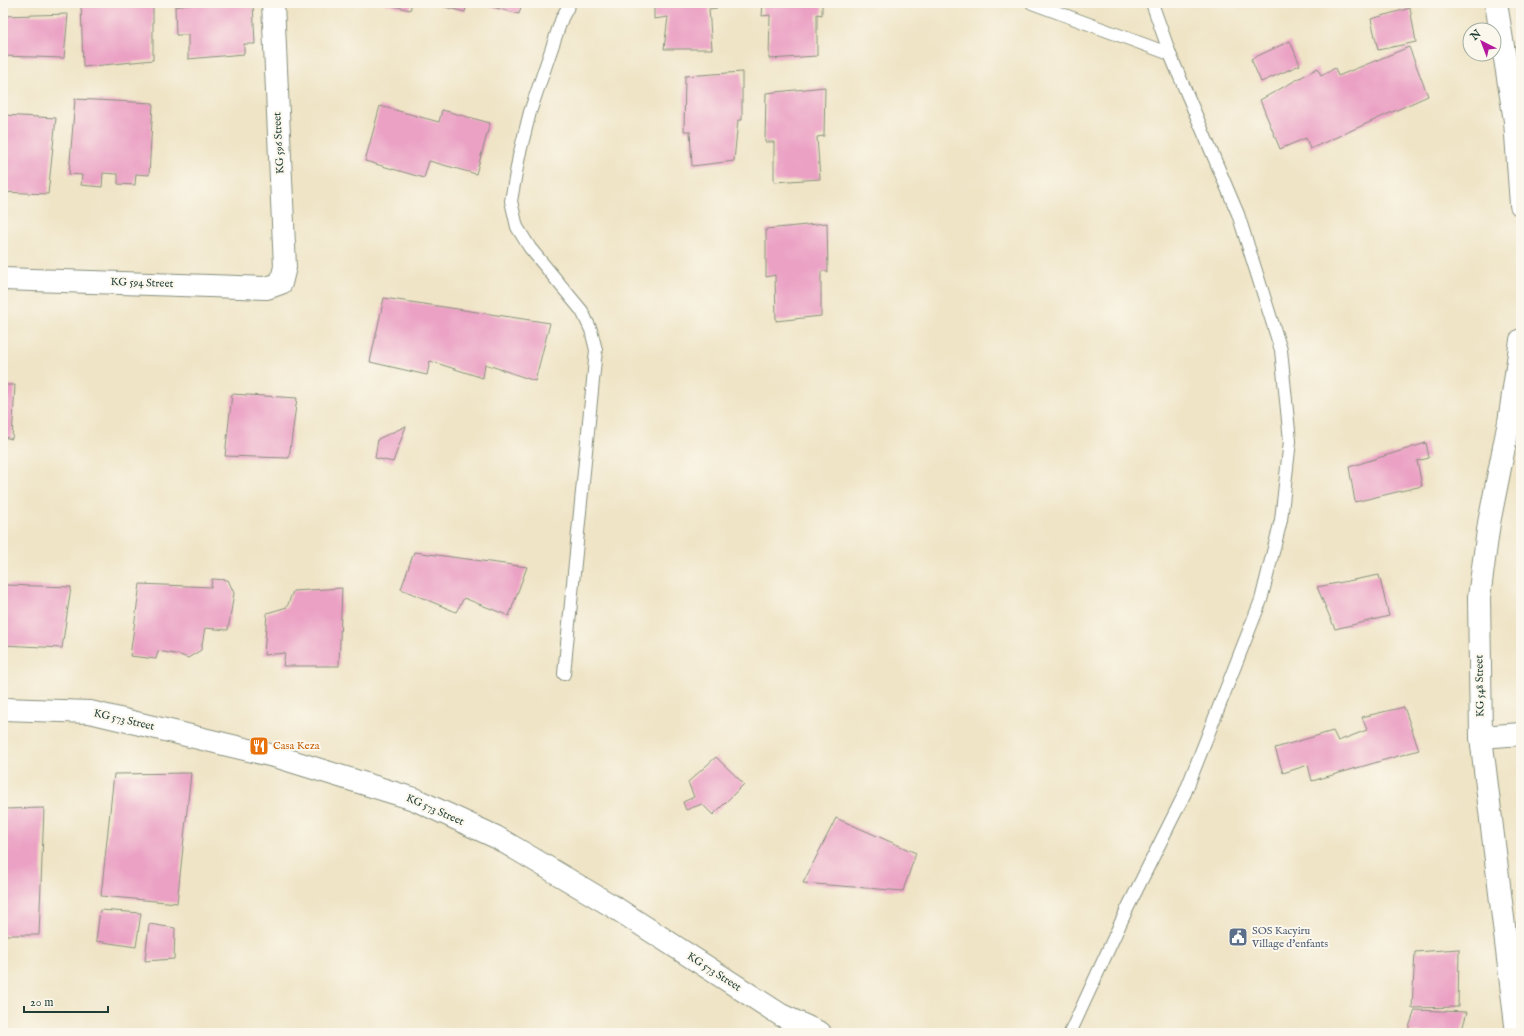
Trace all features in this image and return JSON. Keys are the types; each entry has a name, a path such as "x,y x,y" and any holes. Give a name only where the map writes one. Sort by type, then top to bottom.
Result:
{"street":[{"name":"KG 596 Street","path":"273,3 285,268 281,283"},
{"path":"1496,3 1515,121 1521,205"},
{"name":"KG 594 Street","path":"3,279 266,288 281,283"},
{"name":"KG 548 Street","path":"1517,1033 1481,737 1479,597 1489,523 1509,422 1521,340"},
{"name":"KG 573 Street","path":"3,709 90,712 278,757 414,799 496,837 614,906 781,1015 820,1033"},
{"path":"1481,737 1521,734"}],"lane":[{"path":"564,674 596,350 591,330 582,311 530,248 517,227 511,201 519,156 530,112 562,18 570,3"},
{"path":"1032,3 1170,54"},
{"path":"1070,1033 1127,909 1185,793 1261,600 1281,520 1290,441 1281,350 1238,214 1170,54 1152,3"}],"building":[{"path":"81,3 153,3 153,60 83,67"},
{"path":"200,3 253,3 255,44 244,44 244,54 188,59 188,35 176,35 175,7"},
{"path":"382,3 412,3 410,10"},
{"path":"429,3 467,3 465,12"},
{"path":"477,3 522,3 519,14"},
{"path":"654,3 717,3 717,8 709,9 712,49 664,49 668,17 654,19"},
{"path":"763,3 822,3 822,15 817,14 817,56 769,59 770,15 762,16"},
{"path":"1410,8 1416,42 1378,50 1371,19"},
{"path":"68,14 64,58 3,56 3,16"},
{"path":"1290,41 1300,65 1261,82 1251,59"},
{"path":"1409,47 1428,96 1310,149 1306,138 1280,149 1260,100 1318,68 1321,76 1335,68 1338,76"},
{"path":"742,72 742,120 738,120 734,161 692,166 690,131 684,131 685,76"},
{"path":"825,87 824,136 817,137 820,179 774,182 774,142 765,142 766,93"},
{"path":"75,99 153,103 149,175 136,174 135,185 118,184 118,174 103,173 102,187 81,185 82,175 69,174"},
{"path":"380,106 439,122 442,110 490,123 476,174 429,161 424,178 365,161"},
{"path":"3,115 56,118 48,194 3,192"},
{"path":"827,223 828,272 821,271 821,316 776,321 775,275 766,277 766,229"},
{"path":"384,298 550,323 535,381 485,364 483,378 430,361 427,375 370,362"},
{"path":"3,385 15,385 12,439 3,437"},
{"path":"232,394 297,398 289,458 225,456"},
{"path":"406,426 393,462 375,458 378,439"},
{"path":"1426,443 1429,458 1417,461 1422,486 1355,502 1349,467"},
{"path":"414,552 527,567 509,616 464,598 456,612 401,589"},
{"path":"1379,575 1389,616 1335,629 1317,587"},
{"path":"212,579 228,580 234,593 228,630 205,628 201,650 188,658 158,651 156,659 130,656 140,584 211,587"},
{"path":"5,585 71,587 62,648 3,645 3,603"},
{"path":"342,588 339,666 283,666 285,653 264,655 267,613 287,607 293,591"},
{"path":"1404,707 1419,750 1312,781 1308,765 1283,773 1275,748 1333,731 1338,741 1367,730 1362,717"},
{"path":"716,757 744,784 713,815 702,804 686,810 683,802 694,797 688,782"},
{"path":"191,773 177,903 101,896 114,774"},
{"path":"44,808 39,935 3,935 3,809"},
{"path":"836,818 916,853 903,891 803,883"},
{"path":"100,910 141,913 136,947 96,941"},
{"path":"149,924 175,928 174,959 145,961"},
{"path":"1459,949 1458,1007 1412,1008 1415,952"},
{"path":"1415,1010 1467,1012 1461,1033 1407,1033"}],"place":[{"name":"Casa Keza","path":"259,746"},
{"name":"SOS Kacyiru Village d'enfants","path":"1238,937"}]}
